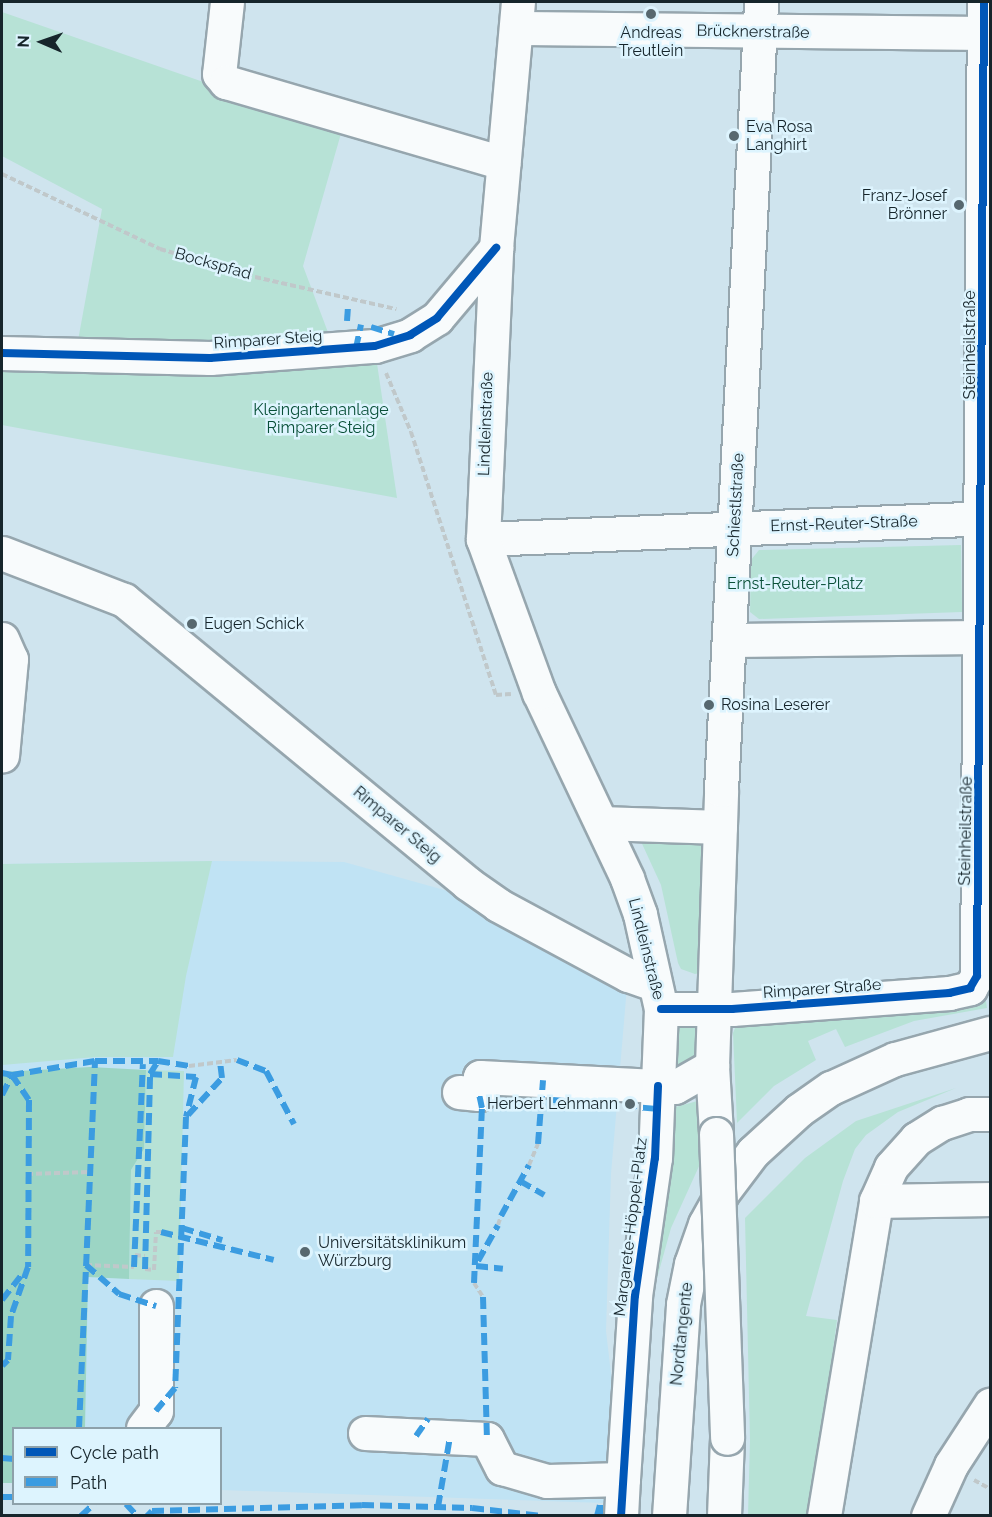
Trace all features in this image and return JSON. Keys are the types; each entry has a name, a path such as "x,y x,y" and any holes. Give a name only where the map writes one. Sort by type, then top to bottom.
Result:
{"street":[{"path":"227,2 219,74 226,82 503,163"},
{"name":"Lindleinstraße","path":"517,15 496,248 483,538 539,693 602,823 640,914 658,996"},
{"name":"Brücknerstraße","path":"517,15 760,17 986,23"},
{"name":"Schiestlstraße","path":"712,1009 760,17"},
{"name":"Steinheilstraße","path":"977,976 981,637 987,519 986,23"},
{"name":"Rimparer Steig","path":"2,353 210,358 375,346 410,335 437,318 496,248"},
{"name":"Ernst-Reuter-Straße","path":"483,538 987,519"},
{"name":"Rimparer Steig","path":"2,553 124,600 467,883 498,905 628,975 658,996"},
{"path":"730,640 981,637"},
{"path":"2,639 11,659 2,756"},
{"path":"602,823 720,827"},
{"name":"Rimparer Straße","path":"658,996 712,1009 949,993 970,988 977,976"},
{"name":"Margarete-Höppel-Platz","path":"621,1515 636,1296 655,1158 658,996"},
{"path":"712,1009 712,1066 727,1438 724,1515"},
{"name":"Nordtangente","path":"669,1515 683,1304 691,1264 705,1224 722,1193 753,1152 799,1110 831,1088 895,1059 990,1033"},
{"path":"473,1076 569,1071 658,1086 686,1084 712,1066"},
{"path":"824,1515 876,1201 891,1167 916,1139 942,1123 983,1112"},
{"path":"876,1201 990,1199"},
{"path":"144,1427 156,1411 156,1306"},
{"path":"928,1515 951,1465 990,1405"},
{"path":"365,1433 487,1439 502,1468 548,1481 623,1479"}],"path":[{"path":"348,305 350,298"},
{"path":"375,346 411,432 496,695 539,693"},
{"path":"189,1066 237,1060"},
{"path":"529,1165 538,1144"},
{"path":"27,1174 90,1172"},
{"path":"498,1225 501,1216"},
{"path":"145,1269 154,1270 156,1232 161,1232"},
{"path":"135,1255 145,1257"},
{"path":"86,1265 134,1267"},
{"path":"474,1283 483,1297"}],"shaded area":[{"name":"Universitätsklinikum Würzburg","path":"344,862 498,905 628,975 611,1174 606,1331 612,1382 604,1503 222,1490 222,1427 12,1427 12,1483 2,1483 2,864"}],"green space":[{"path":"2,12 342,130 303,266 329,335 77,346 102,209 2,156"},
{"name":"Kleingartenanlage Rimparer Steig","path":"375,350 397,498 2,425 2,357"},
{"name":"Ernst-Reuter-Platz","path":"961,545 962,612 759,619 750,612 751,560 759,550"},
{"path":"707,834 700,973 695,974 681,969 678,963 661,885 638,835"},
{"path":"212,861 186,976 173,1057 96,1057 2,1065 2,864"},
{"path":"986,1001 987,1008 914,1021 845,1047 836,1029 808,1041 816,1060 774,1086 737,1123 733,1033 737,1023 938,1009"},
{"path":"692,1023 706,1034 702,1059 670,1079 672,1028"},
{"path":"90,1067 146,1070 144,1149 131,1170 129,1279 88,1277 85,1427 12,1427 12,1483 2,1483 2,1072"},
{"path":"146,1070 184,1071 179,1281 129,1279 131,1170 144,1149"},
{"path":"956,1088 898,1112 866,1135 855,1149 843,1181 806,1316 837,1320 811,1515 748,1515 750,1440 745,1218 805,1158 856,1121"},
{"path":"701,1100 700,1164 671,1228 649,1307 672,1108"}],"marked path":[{"path":"347,321 348,305"},
{"path":"356,348 361,325"},
{"path":"371,327 394,334"},
{"path":"237,1060 266,1071 294,1124"},
{"path":"2,1073 12,1075 95,1061 158,1061 189,1066"},
{"path":"79,1427 95,1061"},
{"path":"145,1269 150,1074 158,1061"},
{"path":"188,1115 222,1078 220,1061"},
{"path":"134,1267 143,1064"},
{"path":"150,1074 196,1077 186,1117 175,1388 156,1411"},
{"path":"2,1095 12,1075 29,1100 28,1267 11,1316 8,1360 2,1366"},
{"path":"538,1144 543,1080"},
{"path":"474,1283 482,1108 479,1094"},
{"path":"553,1100 657,1109"},
{"path":"501,1216 529,1165"},
{"path":"520,1181 544,1195"},
{"path":"478,1261 498,1225"},
{"path":"182,1228 222,1240"},
{"path":"161,1232 274,1260"},
{"path":"86,1265 119,1294 156,1306"},
{"path":"476,1266 503,1269"},
{"path":"2,1300 22,1274"},
{"path":"483,1297 487,1439"},
{"path":"416,1436 428,1419"},
{"path":"438,1507 450,1437"},
{"path":"2,1458 12,1459"},
{"path":"2,1497 12,1497"},
{"path":"81,1516 93,1505"},
{"path":"127,1505 137,1516"},
{"path":"147,1516 152,1511 362,1505 472,1508 542,1516"},
{"path":"597,1516 600,1505 600,1516"}],"cycle path":[{"path":"661,1009 732,1009 949,993 970,988 977,976 984,2"},
{"path":"2,353 210,358 375,346 410,335 437,318 496,248"},
{"path":"621,1516 635,1296 655,1158 658,1086"}],"place":[{"name":"Andreas Treutlein","path":"651,14"},
{"name":"Eva Rosa Langhirt","path":"734,136"},
{"name":"Franz-Josef Brönner","path":"959,205"},
{"name":"Eugen Schick","path":"192,624"},
{"name":"Rosina Leserer","path":"709,705"},
{"name":"Herbert Lehmann","path":"630,1104"},
{"name":"Universitätsklinikum Würzburg","path":"305,1252"}]}
